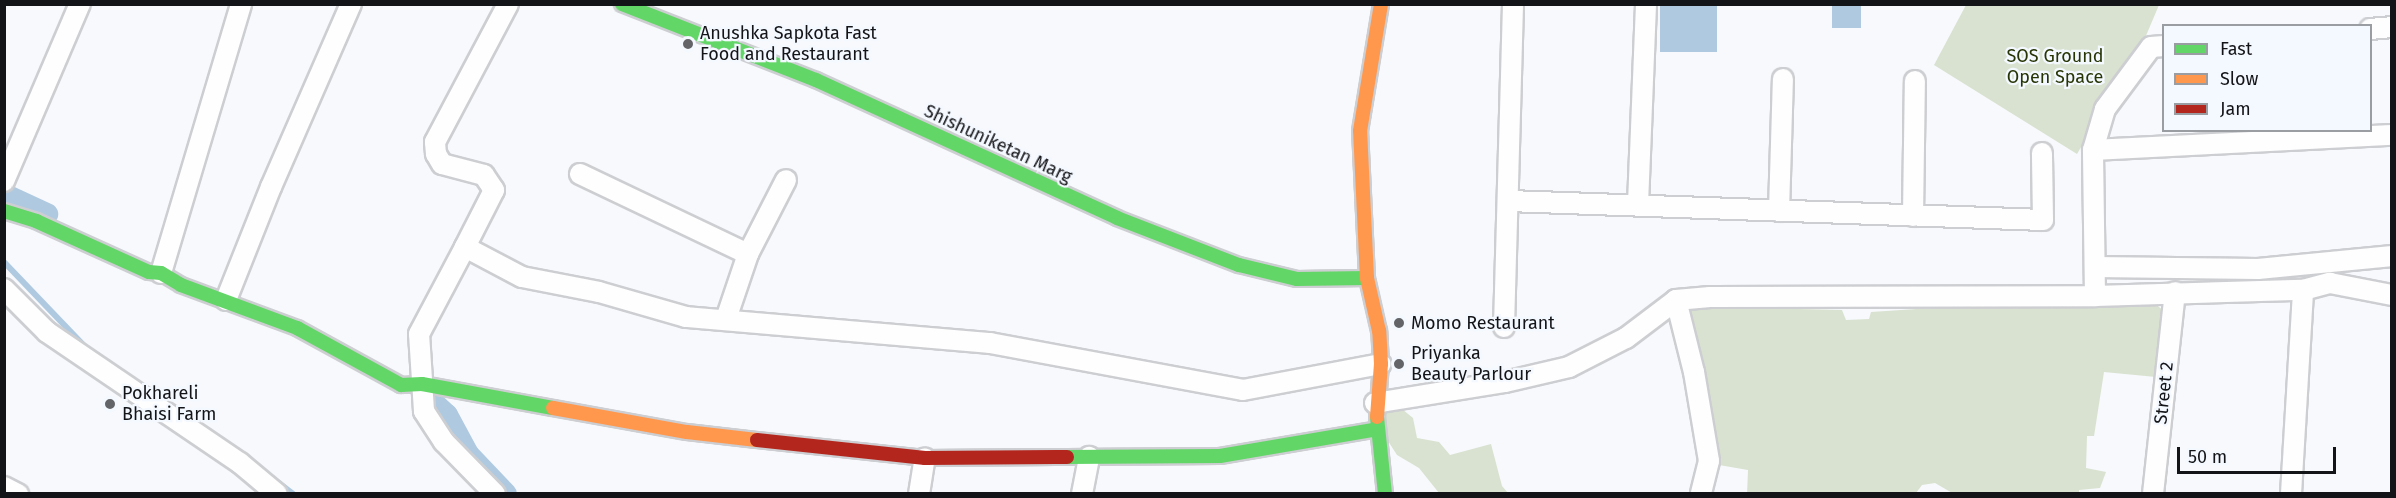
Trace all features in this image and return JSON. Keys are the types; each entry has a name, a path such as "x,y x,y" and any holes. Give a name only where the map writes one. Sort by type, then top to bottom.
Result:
{"street":[{"path":"4,181 80,4"},
{"path":"161,273 241,4"},
{"path":"226,300 271,187 351,4"},
{"path":"495,494 444,442 424,411 419,334 494,190 484,175 442,164 435,142 508,4"},
{"name":"Shishuniketan Marg","path":"622,4 816,80 1117,218 1239,265 1297,279 1367,278"},
{"path":"1381,4 1360,131 1367,278 1379,331 1382,364 1375,403 1385,494"},
{"path":"1504,327 1513,4"},
{"path":"1638,204 1646,4"},
{"path":"2372,29 2391,27"},
{"path":"2094,296 2093,150 2105,109 2151,47 2162,46"},
{"path":"1779,211 1783,79"},
{"path":"1913,216 1915,81"},
{"path":"2093,150 2391,135"},
{"path":"1508,201 2043,220 2042,153"},
{"path":"580,174 748,254"},
{"path":"726,319 748,254 786,180"},
{"path":"4,211 36,221 149,272 161,273 181,285 226,300 312,336 401,385 422,384 687,432 925,458 1220,456 1377,429"},
{"path":"465,247 522,278 598,292 686,318 726,319 990,343 1243,390 1382,364"},
{"path":"2095,267 2258,269 2391,256"},
{"path":"1375,403 1505,382 1569,367 1626,338 1676,300 1710,297 2094,296 2303,290 2330,284 2391,295"},
{"path":"4,289 47,332 240,463 277,494"},
{"path":"2291,494 2303,290"},
{"name":"Street 2","path":"2153,494 2175,292"},
{"path":"1676,300 1694,372 1709,461 1701,494"},
{"path":"1082,494 1089,457"},
{"path":"919,494 925,458"},
{"path":"4,487 18,494"}],"green space":[{"name":"SOS Ground Open Space","path":"1966,5 2159,5 2145,38 2077,154 1934,65"},
{"path":"2154,303 2164,311 2156,377 2104,372 2094,436 2087,436 2086,468 2106,472 2100,488 2079,490 2079,494 1954,494 1935,483 1922,485 1916,493 1747,494 1748,470 1719,465 1708,431 1682,306 1842,310 1846,320 1869,319 1871,312 1947,307"},
{"path":"1380,405 1397,405 1413,418 1417,438 1439,442 1450,455 1491,444 1502,486 1508,493 1439,493 1419,468 1397,455 1388,441"}],"water":[{"path":"1660,5 1717,5 1717,52 1660,52"},
{"path":"1832,5 1861,5 1861,28 1832,28"}],"waterway":[{"path":"10,197 47,214"},
{"path":"4,262 89,351"},
{"path":"435,404 447,415 468,454 506,494"},
{"path":"272,478 293,494"}],"traffic: fast":[{"path":"622,4 816,80 1117,218 1239,265 1297,279 1367,278"},
{"path":"4,211 36,221 149,272 161,273 181,285 297,328 401,385 422,384 553,408"},
{"path":"1377,417 1385,494"},
{"path":"1067,457 1220,456 1378,429"}],"traffic: slow":[{"path":"1377,417 1381,364 1379,331 1367,278 1360,131 1381,4"},
{"path":"553,408 687,432 757,440"}],"traffic: jam":[{"path":"757,440 925,458 1067,457"}],"place":[{"name":"Anushka Sapkota Fast Food and Restaurant","path":"688,44"},
{"name":"Momo Restaurant","path":"1399,323"},
{"name":"Priyanka Beauty Parlour","path":"1399,364"},
{"name":"Pokhareli Bhaisi Farm","path":"110,404"}]}
